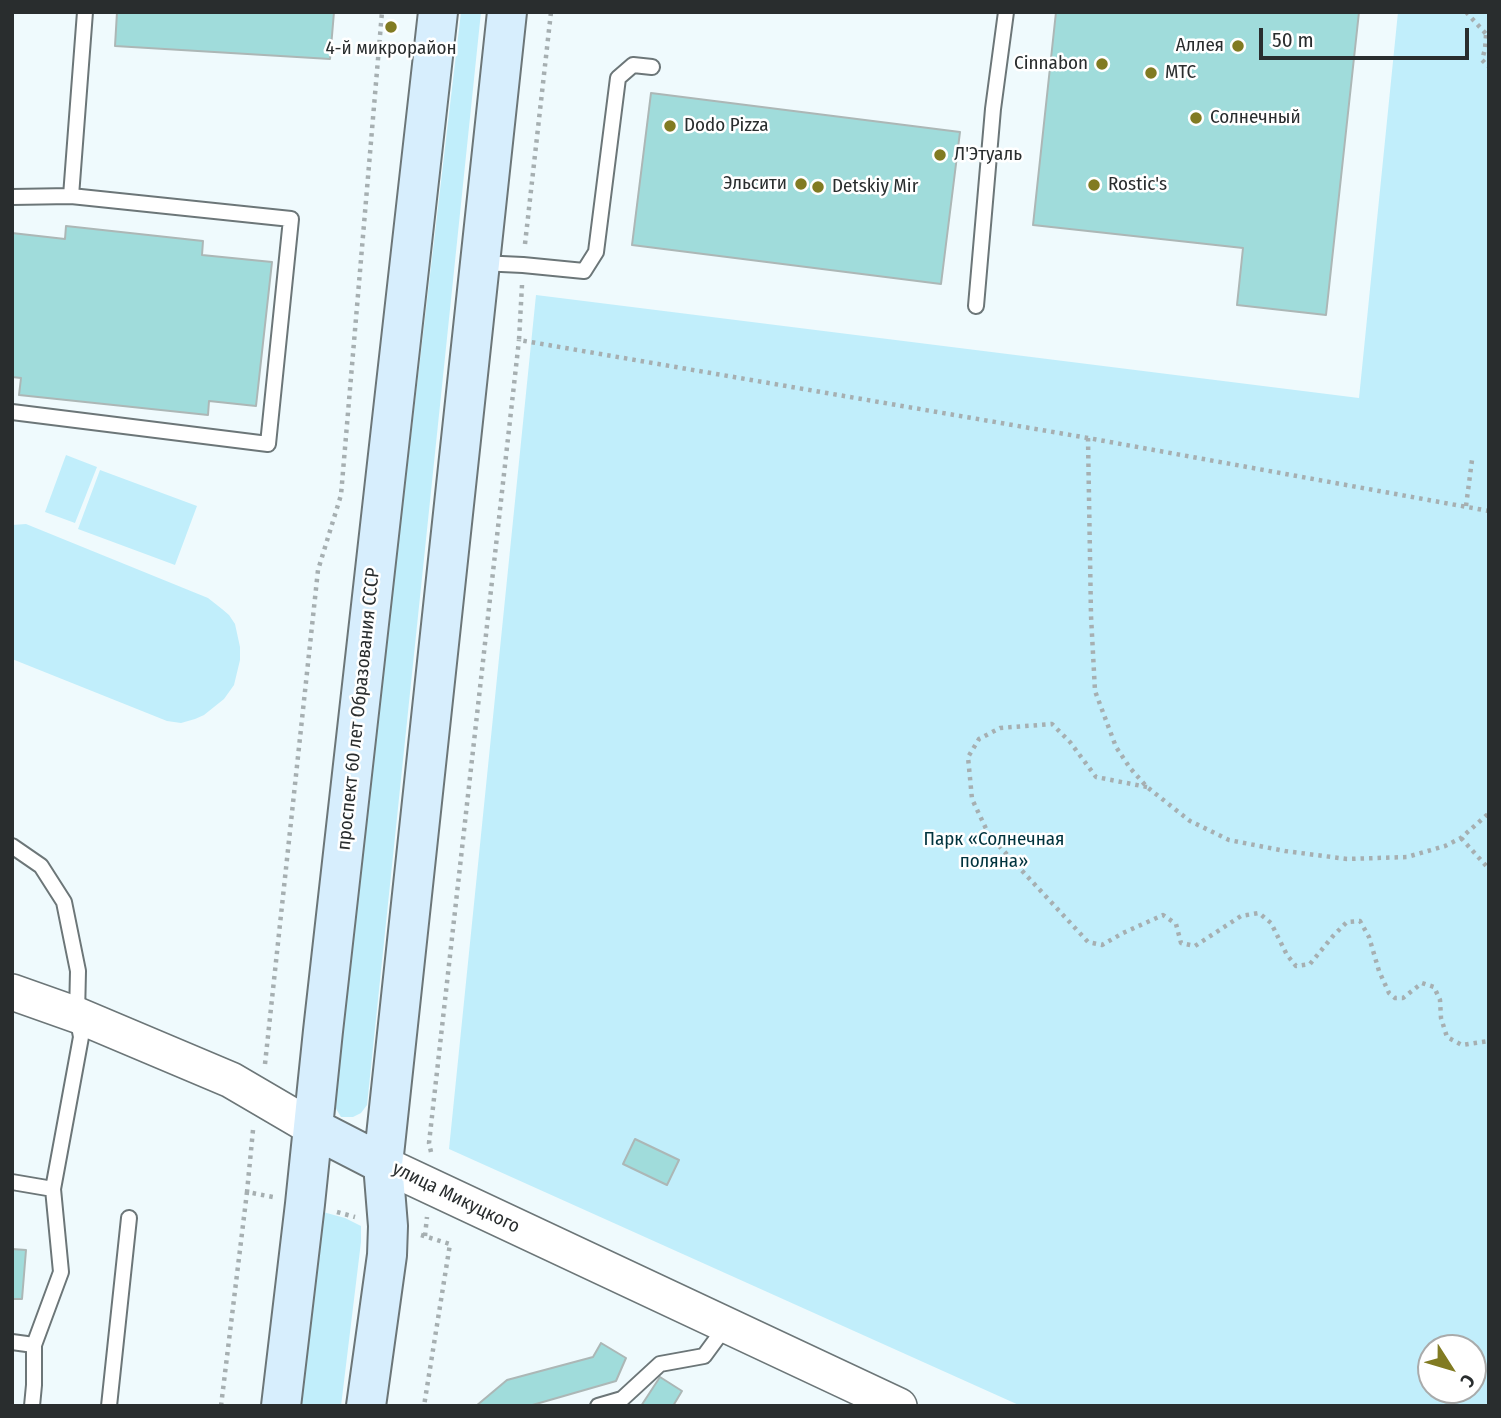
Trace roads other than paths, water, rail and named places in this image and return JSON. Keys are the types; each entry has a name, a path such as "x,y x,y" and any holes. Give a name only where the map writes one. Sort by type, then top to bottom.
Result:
{"main road":[{"name":"проспект 60 лет Образования СССР","path":"281,1406 438,12"},
{"path":"366,1406 387,1255 388,1226 383,1164 507,12"},
{"name":"улица Микуцкого","path":"313,1128 383,1164"}],"street":[{"name":"улица Микуцкого","path":"12,992 231,1080 313,1128"},
{"name":"улица Микуцкого","path":"383,1164 899,1406"}],"lane":[{"path":"71,196 85,12"},
{"path":"976,306 993,108 1006,12"},
{"path":"480,263 584,271 596,252 618,78 633,65 653,67"},
{"path":"12,197 71,196 291,219 268,444 12,412"},
{"path":"12,845 41,866 64,902 78,971 77,1016 81,1037 53,1189 61,1272 34,1345 32,1406"},
{"path":"12,1182 53,1189"},
{"path":"109,1406 130,1218"},
{"path":"598,1406 622,1399 660,1364 704,1356 726,1326"},
{"path":"12,1342 34,1345"}],"place":[{"name":"4-й микрорайон","path":"391,27"},
{"name":"Аллея","path":"1238,46"},
{"name":"Cinnabon","path":"1102,64"},
{"name":"МТС","path":"1151,73"},
{"name":"Солнечный","path":"1196,118"},
{"name":"Dodo Pizza","path":"670,126"},
{"name":"Л'Этуаль","path":"940,155"},
{"name":"Эльсити","path":"801,184"},
{"name":"Rostic's","path":"1094,185"},
{"name":"Detskiy Mir","path":"818,187"}],"park label":[{"name":"Парк «Солнечная поляна»","path":"994,851"}]}
